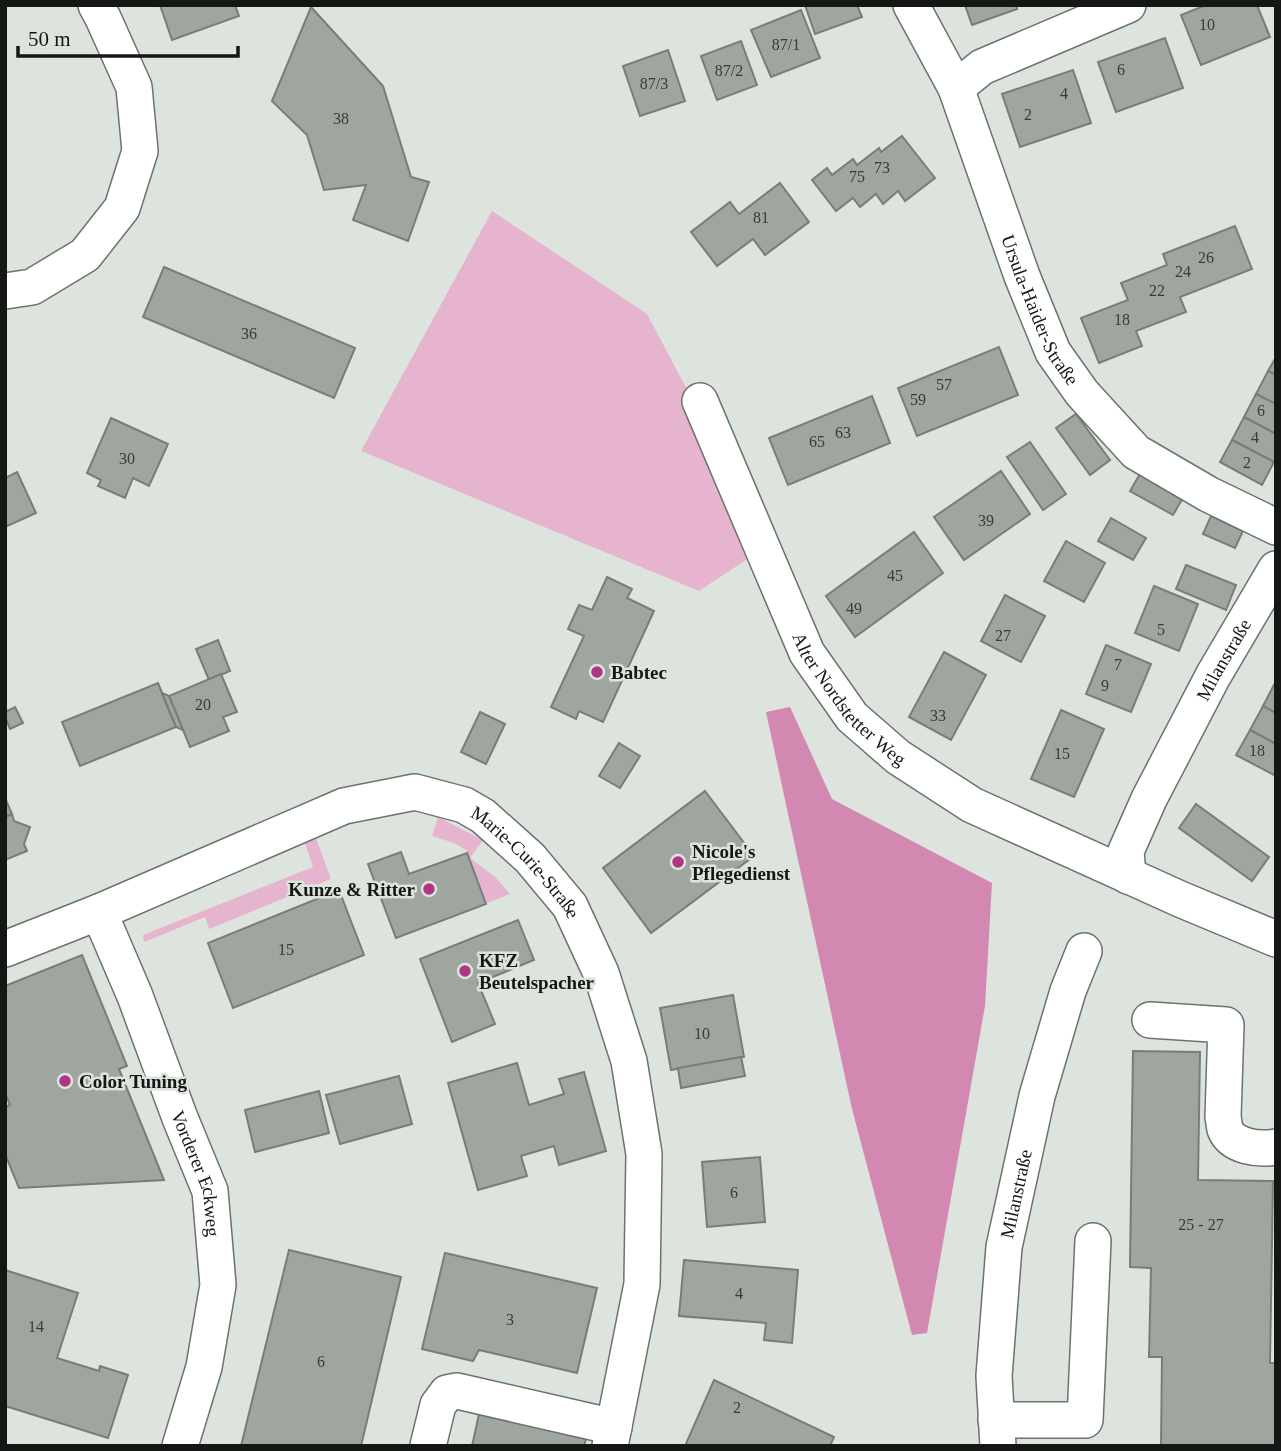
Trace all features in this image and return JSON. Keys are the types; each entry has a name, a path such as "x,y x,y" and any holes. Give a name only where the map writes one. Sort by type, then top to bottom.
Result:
{"street":[{"path":"5,291 33,287 85,256 122,208 140,151 134,87 96,5"},
{"name":"Ursula-Haider-Straße","path":"911,5 956,88 1022,276 1053,352 1082,393 1136,452 1208,494 1276,527"},
{"path":"956,88 982,67 1128,5"},
{"name":"Alter Nordstetter Weg","path":"700,401 807,653 852,717 898,757 972,805 1128,876"},
{"name":"Milanstraße","path":"1128,876 1126,851 1149,799 1213,676 1276,569"},
{"name":"Marie-Curie-Straße","path":"5,949 99,912 344,806 415,792 464,805 483,816 530,858 570,906 601,973 629,1061 644,1154 642,1283 612,1436"},
{"path":"1128,876 1276,939"},
{"name":"Vorderer Eckweg","path":"99,912 211,1191 218,1286 204,1367 180,1446"},
{"name":"Milanstraße","path":"997,1433 994,1376 1004,1247 1037,1096 1068,991 1084,951"},
{"path":"1150,1020 1226,1025 1223,1117 1226,1130 1234,1140 1249,1146 1265,1149 1276,1147"},
{"path":"997,1433 1088,1433 1093,1241"},
{"path":"428,1446 438,1405 447,1393 457,1391 612,1436"}],"shaded area":[{"path":"492,211 647,314 691,397 752,556 699,591 361,451"},
{"path":"790,707 832,799 992,883 985,1006 927,1333 912,1335 852,1109 766,712"},
{"path":"438,817 483,840 470,858 495,877 510,894 487,903 466,850 432,836"},
{"path":"316,838 331,879 209,929 205,917 144,942 143,935 313,867 305,843"}],"building":[{"path":"160,5 235,5 239,16 172,40"},
{"path":"805,5 857,5 862,17 815,34"},
{"path":"965,5 1016,5 1017,9 972,25"},
{"path":"1206,5 1257,5 1270,37 1201,65 1181,15"},
{"path":"311,7 383,86 411,177 429,182 408,241 353,220 366,185 324,190 307,135 272,101"},
{"path":"801,10 820,58 771,77 751,30"},
{"path":"1165,38 1183,88 1116,112 1098,62"},
{"path":"741,41 757,85 717,100 701,56"},
{"path":"668,50 685,101 640,116 623,66"},
{"path":"1073,70 1091,123 1020,147 1002,94"},
{"path":"902,136 935,178 905,201 898,191 883,204 876,194 860,207 853,198 836,211 812,180 827,168 832,175 853,159 857,165 879,148 881,152"},
{"path":"780,183 809,222 765,255 753,239 717,266 691,232 730,202 739,214"},
{"path":"1235,226 1252,269 1180,297 1186,312 1136,331 1142,346 1099,363 1081,318 1128,300 1121,283 1167,265 1163,254"},
{"path":"164,267 355,348 334,398 143,317"},
{"path":"999,347 1018,395 917,436 898,388"},
{"path":"1276,357 1276,375 1268,371"},
{"path":"1268,371 1276,375 1276,404 1256,394"},
{"path":"1256,394 1276,404 1276,434 1244,417"},
{"path":"872,396 890,443 788,485 769,438"},
{"path":"1076,414 1110,460 1090,475 1056,428"},
{"path":"1244,417 1276,434 1274,462 1232,440"},
{"path":"111,418 168,444 149,486 133,478 125,498 98,486 101,480 87,473"},
{"path":"1232,440 1274,462 1262,485 1220,462"},
{"path":"1030,442 1066,494 1043,510 1007,457"},
{"path":"1001,471 1030,514 964,560 934,517"},
{"path":"17,472 36,513 5,527 5,478"},
{"path":"1141,472 1184,496 1173,515 1130,491"},
{"path":"1211,516 1243,531 1235,548 1203,534"},
{"path":"1111,518 1146,538 1133,560 1098,541"},
{"path":"914,532 943,573 855,637 826,596"},
{"path":"1066,541 1105,563 1084,602 1044,581"},
{"path":"1186,565 1236,585 1226,610 1176,589"},
{"name":"Babtec","path":"607,577 632,589 627,598 654,611 603,722 579,711 576,719 551,707 584,636 568,629 579,605 592,610"},
{"path":"1154,586 1198,604 1179,651 1135,633"},
{"path":"1005,595 1045,616 1021,662 981,641"},
{"path":"218,640 230,671 209,680 196,649"},
{"path":"1106,645 1151,664 1131,712 1086,694"},
{"path":"944,652 986,675 951,740 909,717"},
{"path":"221,674 237,712 223,717 229,731 190,747 169,696"},
{"path":"1276,681 1276,713 1263,706"},
{"path":"158,683 176,727 80,766 62,722"},
{"path":"162,693 169,696 183,730 176,727"},
{"path":"1263,706 1276,713 1276,744 1250,730"},
{"path":"15,707 23,723 10,729 5,712"},
{"path":"1061,710 1104,729 1074,797 1031,779"},
{"path":"480,712 505,724 486,764 461,752"},
{"path":"1250,730 1276,744 1274,775 1236,755"},
{"path":"619,743 640,756 620,788 599,776"},
{"name":"Nicole's Pflegedienst","path":"705,791 754,856 651,933 603,868"},
{"path":"5,798 12,814 5,817"},
{"path":"1196,804 1269,857 1252,881 1179,828"},
{"path":"12,814 14,821 30,827 24,844 27,851 5,860 5,817"},
{"name":"Kunze & Ritter","path":"401,852 409,874 467,853 486,904 396,938 368,864"},
{"path":"339,890 364,955 233,1008 208,943"},
{"name":"KFZ Beutelspacher","path":"518,920 534,960 478,983 495,1024 452,1042 420,959"},
{"name":"Color Tuning","path":"82,955 127,1066 119,1069 164,1180 19,1188 5,1154 5,1107 10,1105 5,1093 5,986"},
{"path":"733,995 744,1057 671,1070 660,1008"},
{"path":"1133,1051 1200,1052 1198,1180 1273,1181 1270,1363 1276,1363 1276,1446 1161,1446 1162,1357 1149,1357 1151,1268 1130,1267"},
{"path":"741,1057 745,1076 681,1088 678,1068"},
{"path":"517,1063 529,1105 564,1094 559,1079 584,1072 606,1151 559,1165 554,1146 521,1156 527,1176 478,1190 448,1083"},
{"path":"399,1076 412,1124 340,1144 326,1095"},
{"path":"319,1091 329,1133 255,1152 245,1110"},
{"path":"760,1157 765,1222 707,1227 702,1162"},
{"path":"289,1250 401,1277 361,1446 241,1446"},
{"path":"445,1253 597,1288 577,1373 479,1350 473,1361 422,1349"},
{"path":"684,1260 798,1270 792,1343 764,1340 766,1323 679,1316"},
{"path":"5,1270 78,1293 57,1358 99,1371 100,1366 128,1375 108,1438 5,1406"},
{"path":"714,1380 834,1437 830,1446 685,1446"},
{"path":"479,1414 586,1439 584,1446 472,1446"}],"place":[{"name":"Babtec","path":"597,672"},
{"name":"Nicole's Pflegedienst","path":"678,862"},
{"name":"Kunze & Ritter","path":"429,889"},
{"name":"KFZ Beutelspacher","path":"465,971"},
{"name":"Color Tuning","path":"65,1081"}]}
